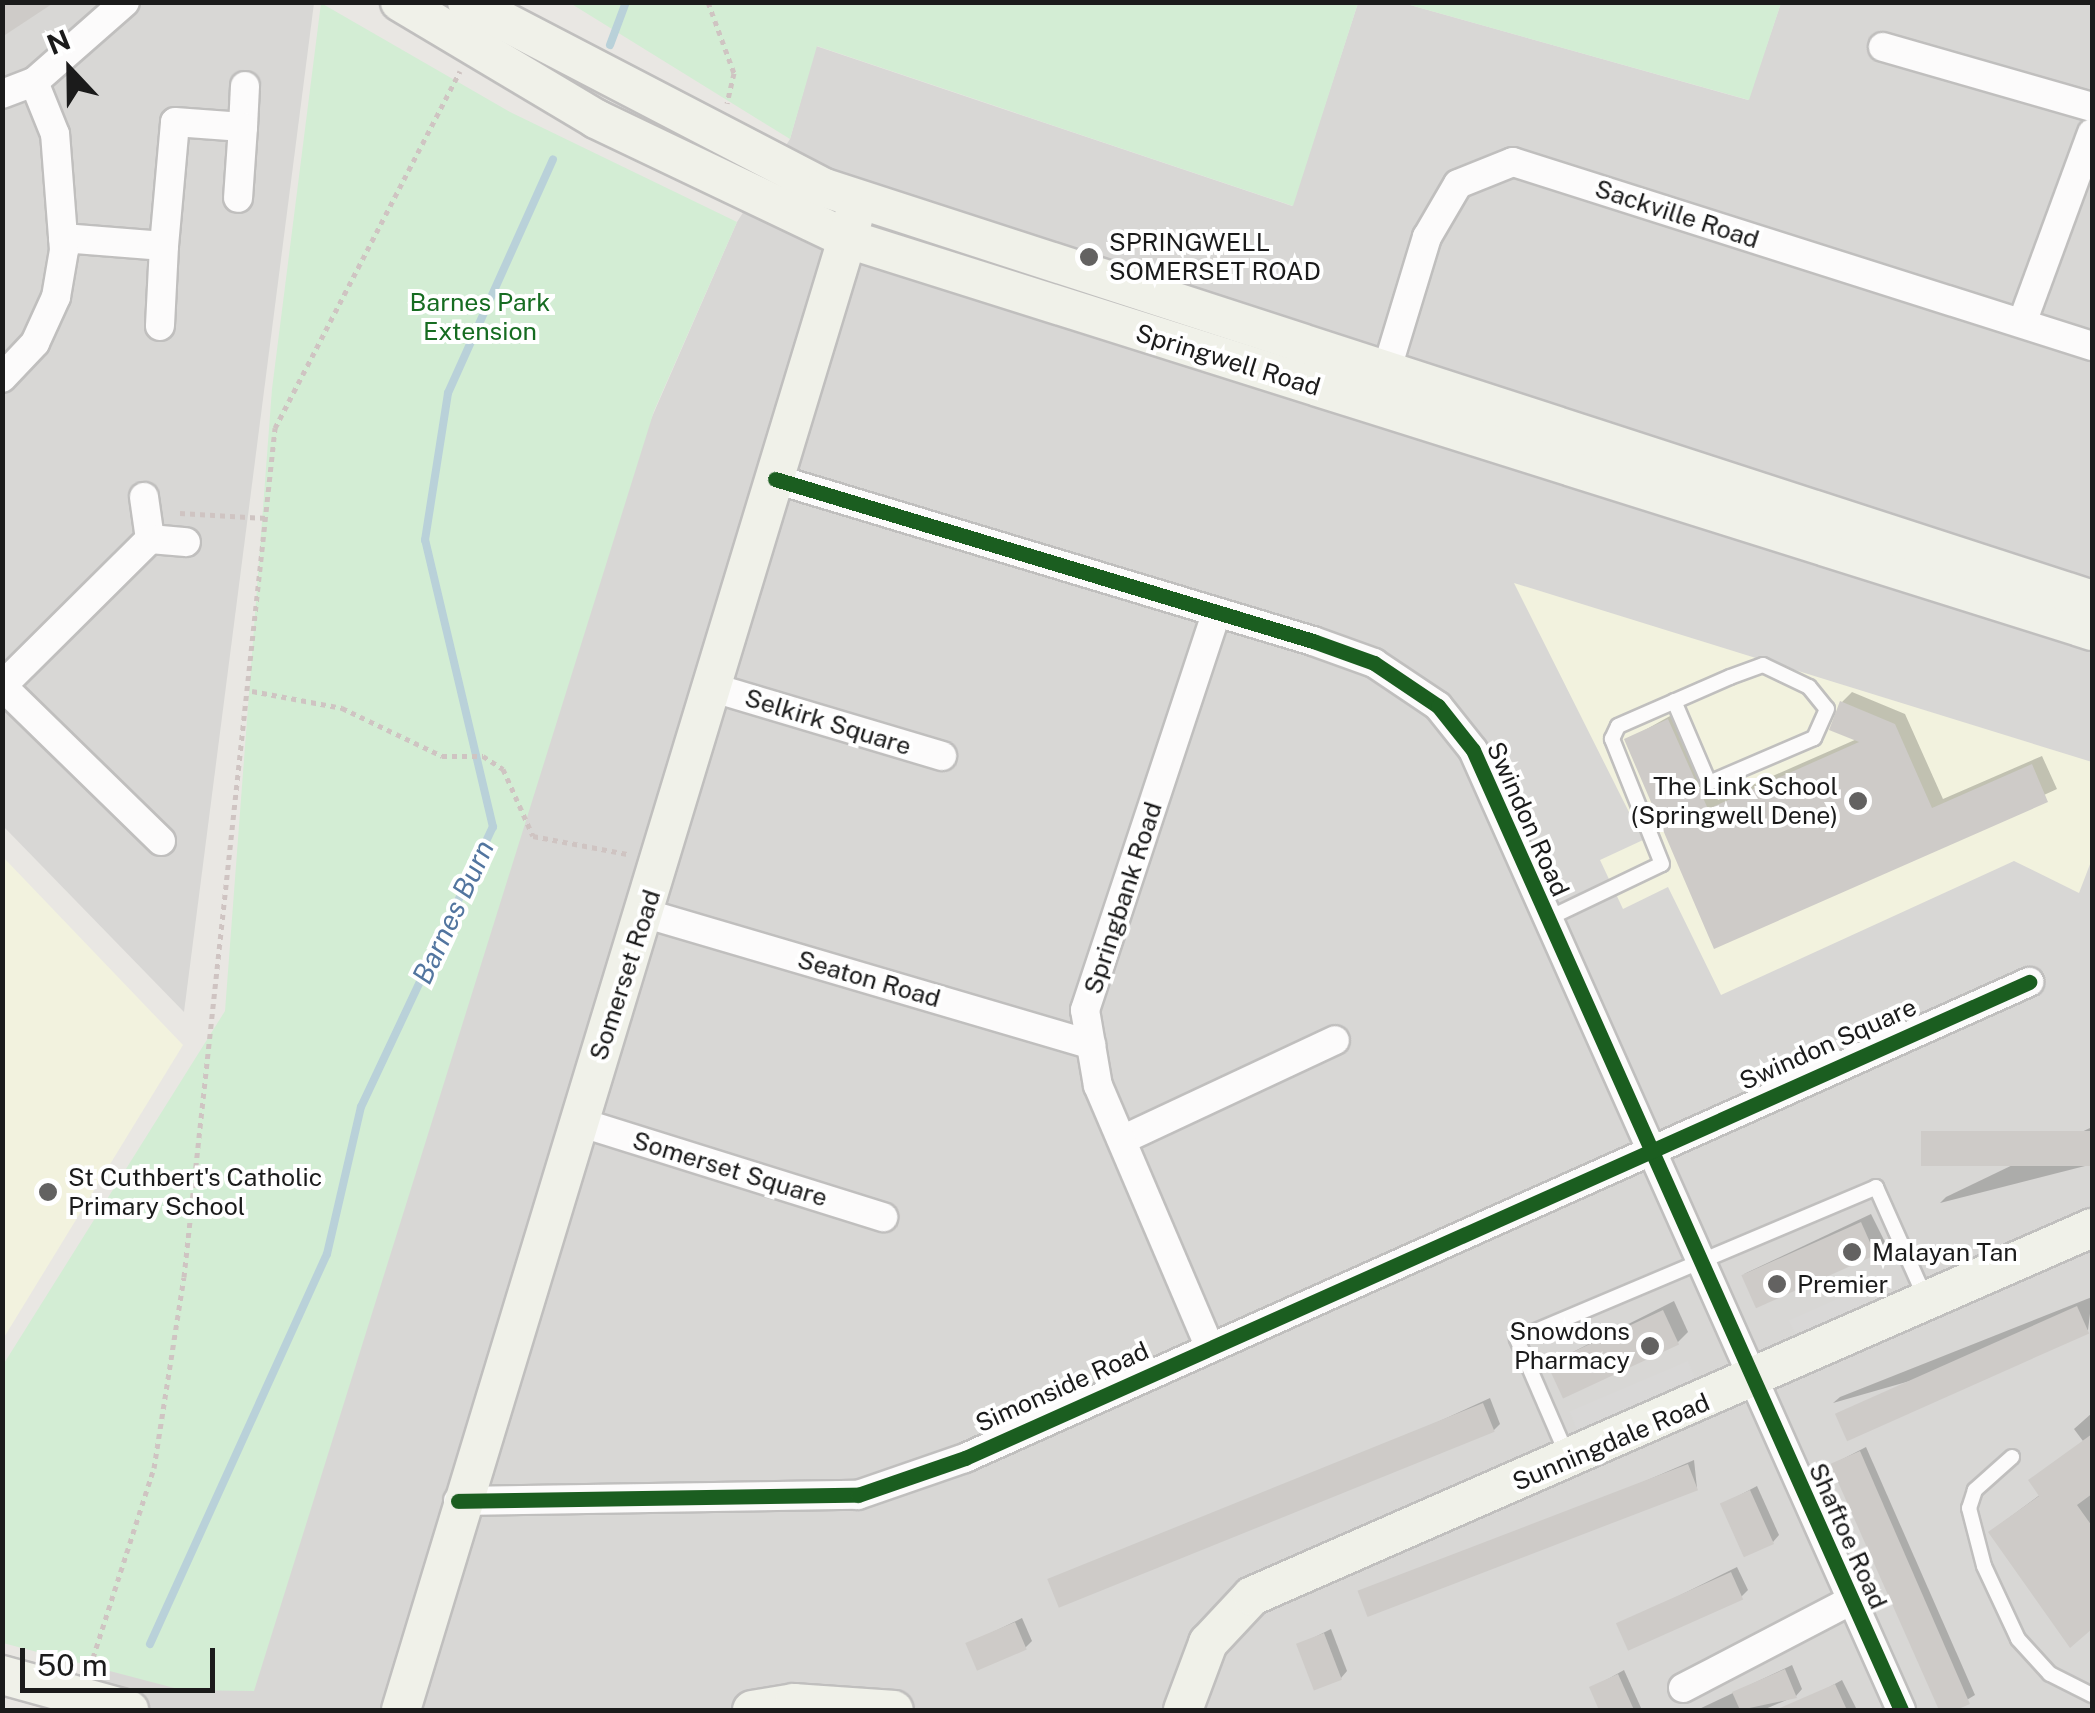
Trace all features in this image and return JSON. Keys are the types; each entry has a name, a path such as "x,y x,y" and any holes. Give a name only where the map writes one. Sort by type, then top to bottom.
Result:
{"main road":[{"name":"Springwell Road","path":"400,2 472,48 684,164 845,238 1381,390 2092,600"},
{"name":"Springwell Road","path":"468,2 720,140 860,200 1381,390 2092,631"},
{"name":"Somerset Road","path":"400,1710 458,1501 576,1122 648,914 845,238 860,200"},
{"name":"Sunningdale Road","path":"1184,1710 1208,1643 1252,1596 1751,1382 2092,1228"},
{"path":"2,1675 129,1710"},
{"path":"752,1710 794,1702 894,1710"}],"street":[{"path":"2,94 34,82 125,2"},
{"path":"1883,46 2092,107"},
{"path":"2,378 35,343 56,297 63,238 54,134 34,82"},
{"path":"238,198 246,86"},
{"path":"160,326 175,122 243,127"},
{"path":"2022,324 2092,133"},
{"name":"Sackville Road","path":"1381,390 1427,237 1458,184 1512,162 2092,346"},
{"path":"63,238 164,246"},
{"name":"Swindon Road","path":"775,479 1374,662 1438,706 1473,750 1751,1382"},
{"path":"161,841 2,686 147,518 186,542"},
{"name":"Springbank Road","path":"1210,1348 1122,1140 1091,1045 1086,1010 1218,612"},
{"name":"Selkirk Square","path":"714,688 942,756"},
{"name":"Seaton Road","path":"648,914 1091,1045"},
{"name":"Swindon Square","path":"1647,1152 2029,982"},
{"path":"1122,1140 1335,1040"},
{"name":"Somerset Square","path":"576,1122 883,1217"},
{"name":"Simonside Road","path":"458,1501 858,1495 1210,1348 1647,1152"},
{"name":"Shaftoe Road","path":"1751,1382 1901,1710"},
{"path":"1683,1688 1850,1602"}],"lane":[{"path":"1546,919 1662,864 1610,734 1674,702 1763,664 1809,687 1827,709 1814,738 1709,783 1674,702"},
{"path":"1569,1460 1517,1339 1876,1187 1927,1302"},
{"path":"2012,1457 1975,1490 1970,1508 1984,1566 2018,1639 2050,1674 2092,1694"}],"path":[{"path":"708,2 734,73 720,140"},
{"path":"79,1698 154,1468 252,692 275,428 472,48"},
{"path":"147,518 199,510 267,518"},
{"path":"252,692 342,708 450,755 483,756 503,769 526,825 549,845 664,858"}],"shaded area":[{"path":"3,3 314,3 184,1012 3,826"},
{"path":"1358,3 1403,3 1748,100 1781,3 2092,3 2092,1710 88,1710 737,222 790,139 816,46 1292,206"},
{"name":"The Link School (Springwell Dene)","path":"1514,583 2092,762 2092,859 2079,893 2014,861 1721,995 1668,887 1623,909 1600,860 1643,840"},
{"name":"St Cuthbert's Catholic Primary School","path":"3,857 183,1045 3,1339"},
{"path":"1862,1288 1870,1306 1797,1339 1789,1321"},
{"path":"1688,1361 1697,1382 1578,1433 1569,1411"}],"green space":[{"path":"1781,2 1749,100 1403,3"},
{"name":"Barnes Park Extension","path":"321,3 510,112 737,222 654,411 254,1691 182,1690 3,1643 3,1365 225,1011 272,389"},
{"path":"570,3 1358,3 1293,206 817,46 790,139"}],"building":[{"path":"2,2 55,2 2,37"},
{"path":"1840,701 1895,724 1932,808 2032,764 2048,802 1714,949 1624,739 1668,719 1708,809 1859,742 1829,730"},
{"path":"1921,1131 2092,1131 2092,1166 1921,1166"},
{"path":"1861,1222 1876,1255 1756,1308 1741,1275"},
{"path":"2077,1306 2089,1333 1847,1441 1835,1414"},
{"path":"1663,1310 1679,1344 1563,1399 1547,1364"},
{"path":"1483,1403 1495,1432 1059,1608 1047,1579"},
{"path":"2092,1434 2092,1494 2077,1505 2092,1526 2092,1629 2070,1648 1988,1532 2039,1496 2028,1480"},
{"path":"1860,1451 1970,1704 1956,1710 1939,1710 1830,1464"},
{"path":"1688,1464 1698,1490 1368,1617 1358,1591"},
{"path":"1750,1490 1774,1544 1744,1557 1720,1503"},
{"path":"1731,1572 1743,1599 1628,1651 1616,1623"},
{"path":"1015,1622 1027,1650 977,1671 965,1643"},
{"path":"1324,1633 1342,1680 1314,1690 1296,1644"},
{"path":"1785,1669 1797,1698 1740,1710 1732,1692"},
{"path":"1618,1674 1634,1710 1599,1710 1589,1687"},
{"path":"1835,1684 1847,1710 1775,1710"}],"waterway":[{"path":"610,45 626,2"},
{"name":"Barnes Burn","path":"150,1644 327,1254 361,1107 493,827 425,540 448,393 553,159"}],"cycle path":[{"path":"775,479 1313,641 1374,663 1438,706 1473,750 1901,1710"},
{"path":"458,1501 858,1495 965,1458 2029,982"}],"place":[{"name":"SPRINGWELL SOMERSET ROAD","path":"1089,257"},
{"name":"The Link School (Springwell Dene)","path":"1858,801"},
{"name":"St Cuthbert's Catholic Primary School","path":"48,1192"},
{"name":"Malayan Tan","path":"1852,1252"},
{"name":"Premier","path":"1777,1284"},
{"name":"Snowdons Pharmacy","path":"1650,1346"}]}
